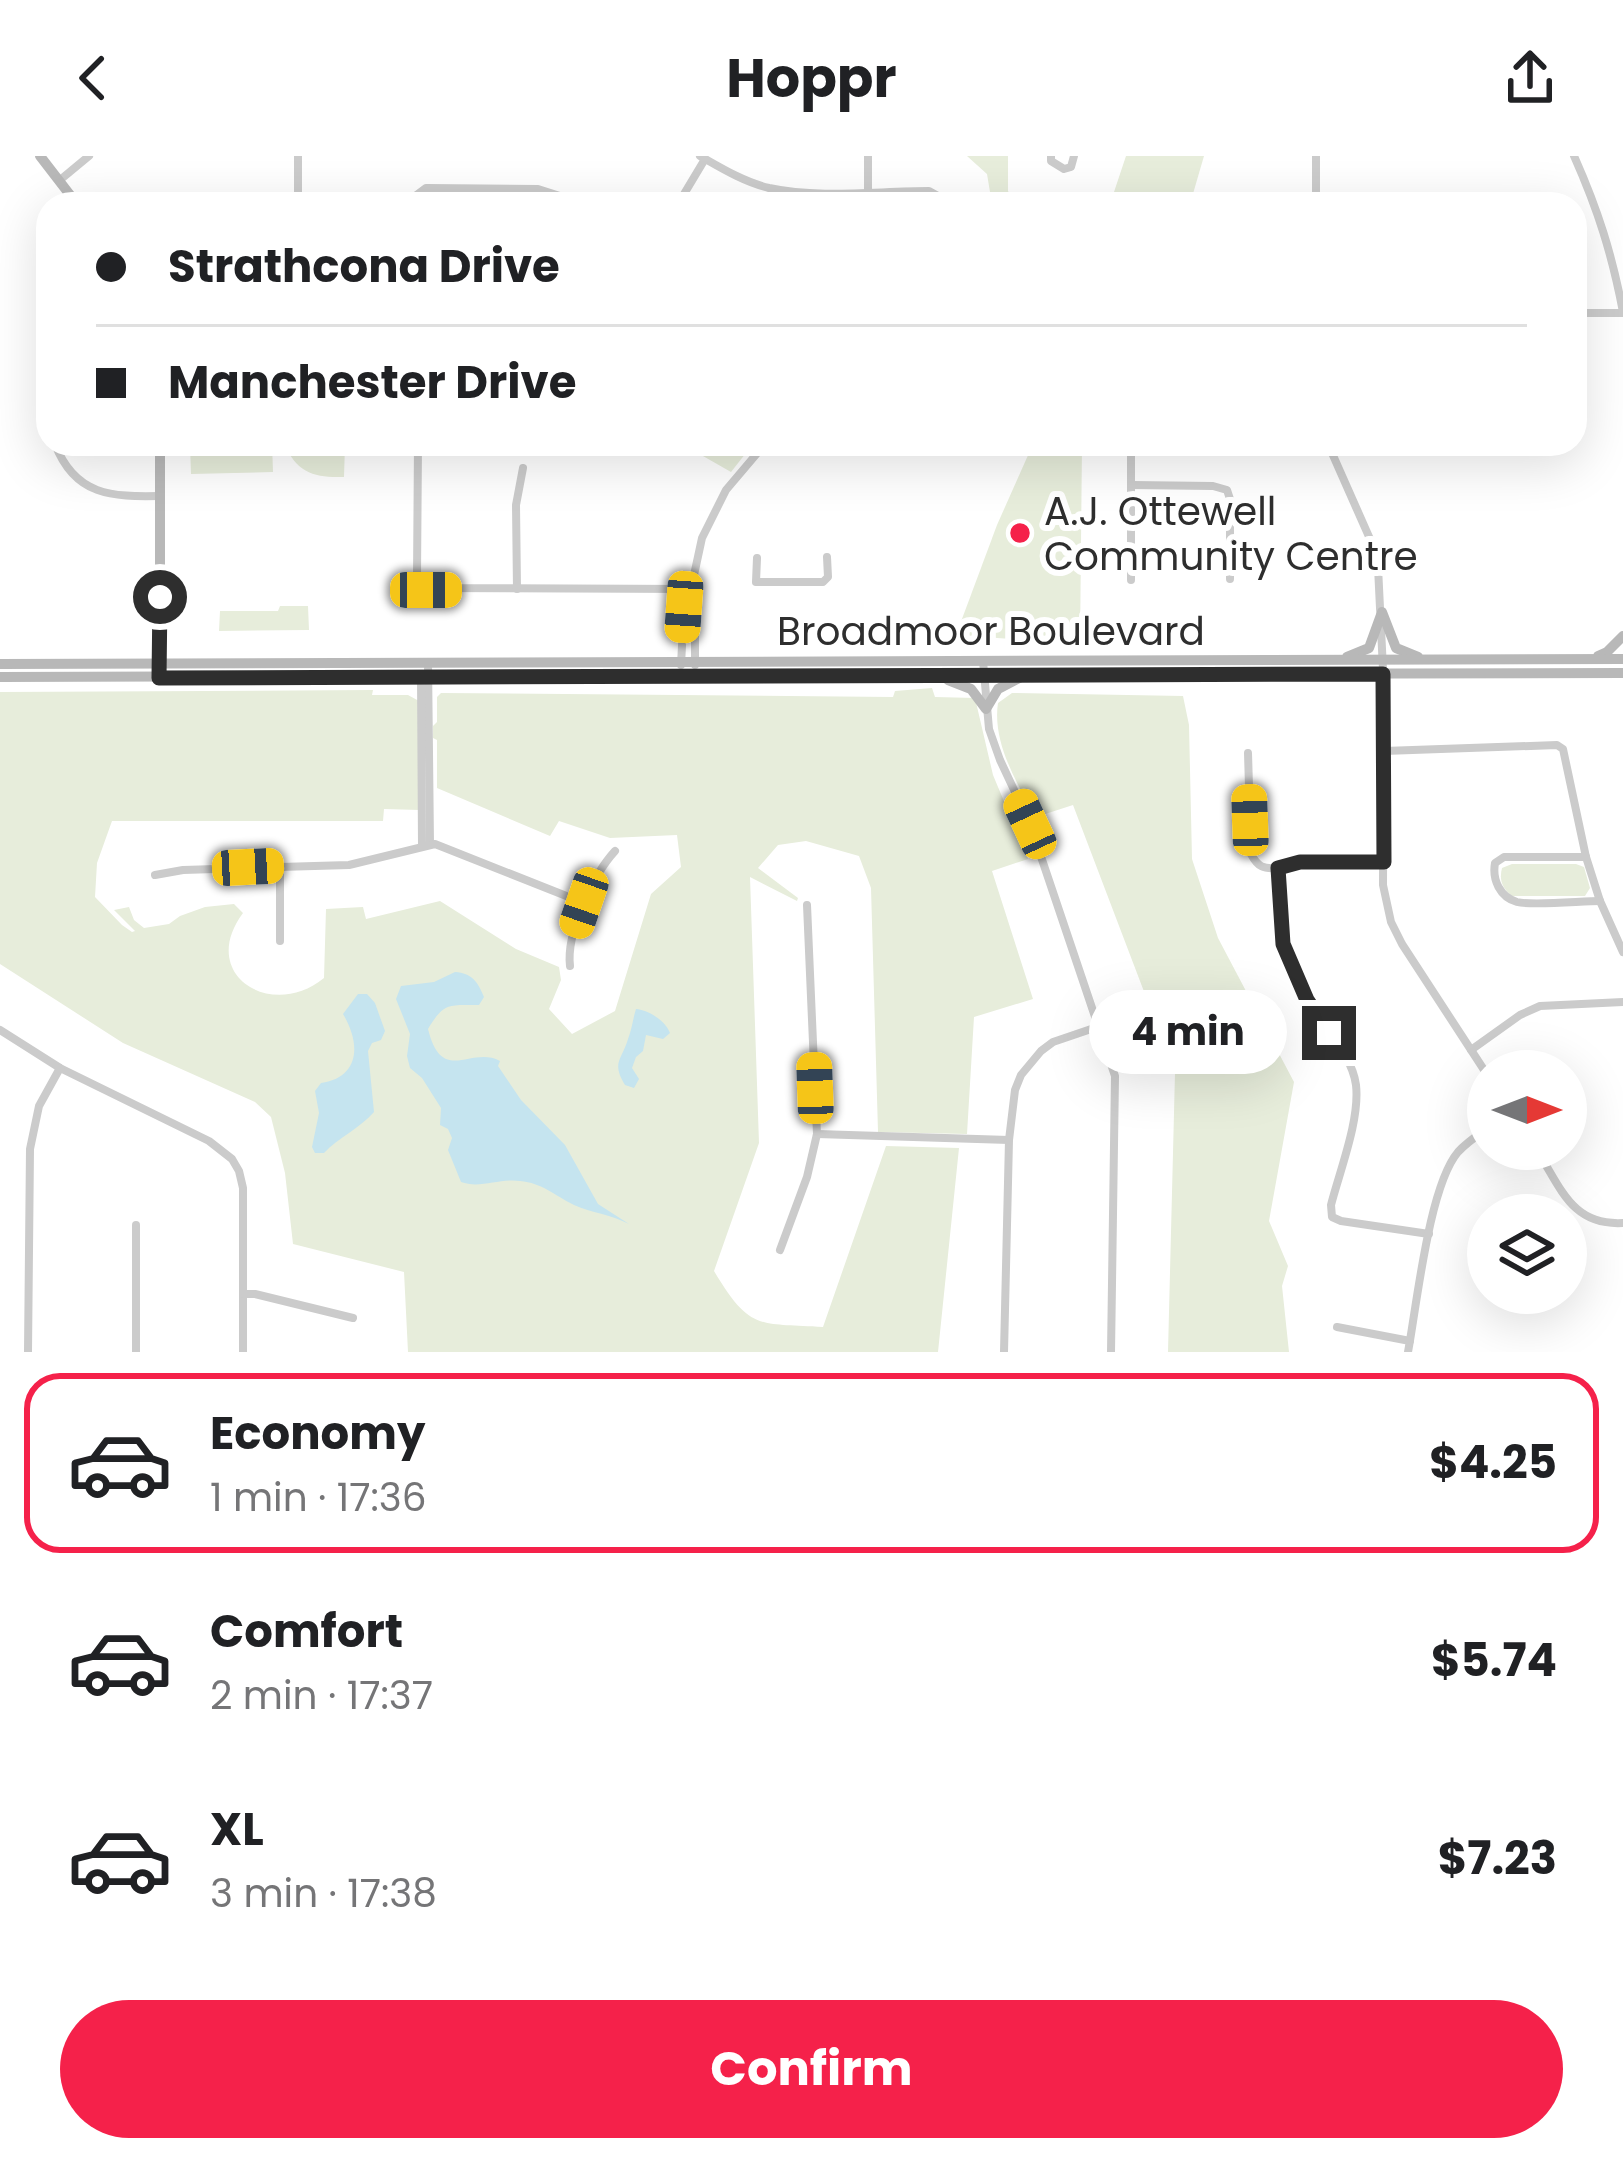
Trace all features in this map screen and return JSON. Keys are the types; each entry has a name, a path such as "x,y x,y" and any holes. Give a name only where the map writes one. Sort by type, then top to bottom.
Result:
{"main road":[{"path":"40,156 68,192"},
{"path":"159,678 160,456"},
{"path":"1382,612 1396,648 1420,658 1441,659"},
{"path":"1331,661 1369,648 1382,612"},
{"path":"1582,658 1607,652 1623,636"},
{"name":"Broadmoor Boulevard","path":"0,677 159,678 688,661 1623,658"},
{"name":"Broadmoor Boulevard","path":"0,664 160,663 688,676 1623,673"},
{"path":"926,676 966,686 986,709 998,689 1026,675"}],"street":[{"path":"60,180 89,156"},
{"path":"298,156 298,192"},
{"path":"868,156 868,191"},
{"path":"1051,156 1064,169 1071,166 1074,156"},
{"path":"1316,156 1316,192"},
{"path":"1574,156 1598,209 1623,312 1587,314"},
{"path":"685,192 703,158 766,187 809,192"},
{"path":"421,192 426,188 547,192"},
{"path":"843,192 931,192"},
{"path":"61,456 77,478 103,494 160,496"},
{"path":"418,456 417,577 421,588 691,589"},
{"path":"688,676 696,559 709,518 755,456"},
{"path":"1131,456 1131,580"},
{"path":"1333,456 1374,548 1384,660 1383,885 1391,922 1402,944 1471,1050 1540,1006 1623,1002"},
{"path":"517,590 516,505 523,468"},
{"path":"1132,485 1227,490 1230,579"},
{"path":"758,558 756,581 823,582 828,577 826,557"},
{"path":"983,661 989,729 1030,824 1117,1088 1111,1352"},
{"path":"424,669 426,845"},
{"path":"1384,751 1557,745 1563,749 1586,857 1623,952"},
{"path":"1248,753 1251,854 1257,865 1384,862"},
{"path":"155,875 182,870 349,865 426,845 584,903"},
{"path":"570,966 570,944 584,903 600,869 615,851"},
{"path":"1586,857 1504,857 1493,874 1498,890 1515,902 1600,901"},
{"path":"280,866 280,941"},
{"path":"1278,868 1283,944 1307,1000 1351,1066 1355,1081 1353,1119 1332,1217 1429,1234"},
{"path":"780,1250 808,1178 817,1133 808,905"},
{"path":"1004,1352 1015,1090 1035,1057 1054,1042 1100,1026"},
{"path":"0,1030 60,1067 209,1141 232,1159 243,1187 243,1352"},
{"path":"28,1352 30,1149 39,1106 60,1067"},
{"path":"817,1133 1010,1140"},
{"path":"1408,1352 1443,1178 1456,1153 1467,1144"},
{"path":"1550,1170 1584,1217 1623,1222"},
{"path":"136,1225 136,1352"},
{"path":"243,1294 353,1318"},
{"path":"1337,1328 1410,1341"}],"green space":[{"path":"967,156 1008,156 1009,192 990,192 987,174"},
{"path":"1126,156 1204,156 1194,192 1114,192"},
{"path":"190,456 272,456 273,472 191,474"},
{"path":"292,456 345,456 344,477 308,472"},
{"path":"703,456 744,456 731,472"},
{"path":"1028,456 1082,456 1080,644 956,635"},
{"path":"280,606 308,606 309,630 219,631 220,611 278,611"},
{"path":"932,688 935,697 975,698 993,775 1028,859 992,871 1033,999 974,1017 967,1134 878,1132 871,888 859,856 806,841 778,845 758,868 798,898 750,877 759,1143 714,1271 737,1304 758,1320 823,1327 886,1146 959,1148 938,1352 408,1352 404,1272 293,1244 285,1173 271,1117 255,1102 123,1043 0,964 0,692 373,690 372,695 408,695 419,701 420,810 384,809 383,821 112,821 97,863 95,897 132,932 114,910 129,907 144,928 169,924 205,907 234,904 243,913 231,935 229,955 235,972 263,993 283,995 324,978 326,909 363,907 366,919 440,901 516,949 559,967 561,980 549,1009 572,1034 615,1011 651,894 681,867 677,835 610,838 559,821 550,836 437,788 433,726 441,693 893,697 895,691"},
{"path":"1012,693 1183,696 1189,725 1192,859 1218,938 1294,1082 1269,1221 1288,1266 1282,1286 1289,1352 1168,1352 1175,1073 1073,805 1036,817 1008,762 997,718 998,703"},
{"path":"1576,864 1584,867 1590,888 1585,896 1512,896 1501,876 1502,868"}],"water":[{"path":"455,972 474,979 484,997 479,1005 454,1005 438,1014 428,1029 434,1046 449,1060 489,1057 500,1061 498,1066 521,1100 565,1145 598,1204 629,1224 528,1182 461,1182 448,1150 452,1138 440,1125 441,1108 410,1068 410,1034 396,999 401,986 434,982"},
{"path":"358,994 367,994 375,1003 385,1031 368,1051 374,1112 324,1153 315,1153 319,1113 315,1091 350,1066 353,1037 343,1014"},
{"path":"636,1009 656,1016 670,1033 663,1039 646,1035 632,1068 639,1079 634,1088 625,1085 618,1066"}],"place":[{"name":"A.J. Ottewell Community Centre","path":"1020,533"}],"route":[{"path":"160,597 159,678 1383,674 1384,862 1300,862 1278,868 1283,944 1307,1000 1329,1033"}]}
